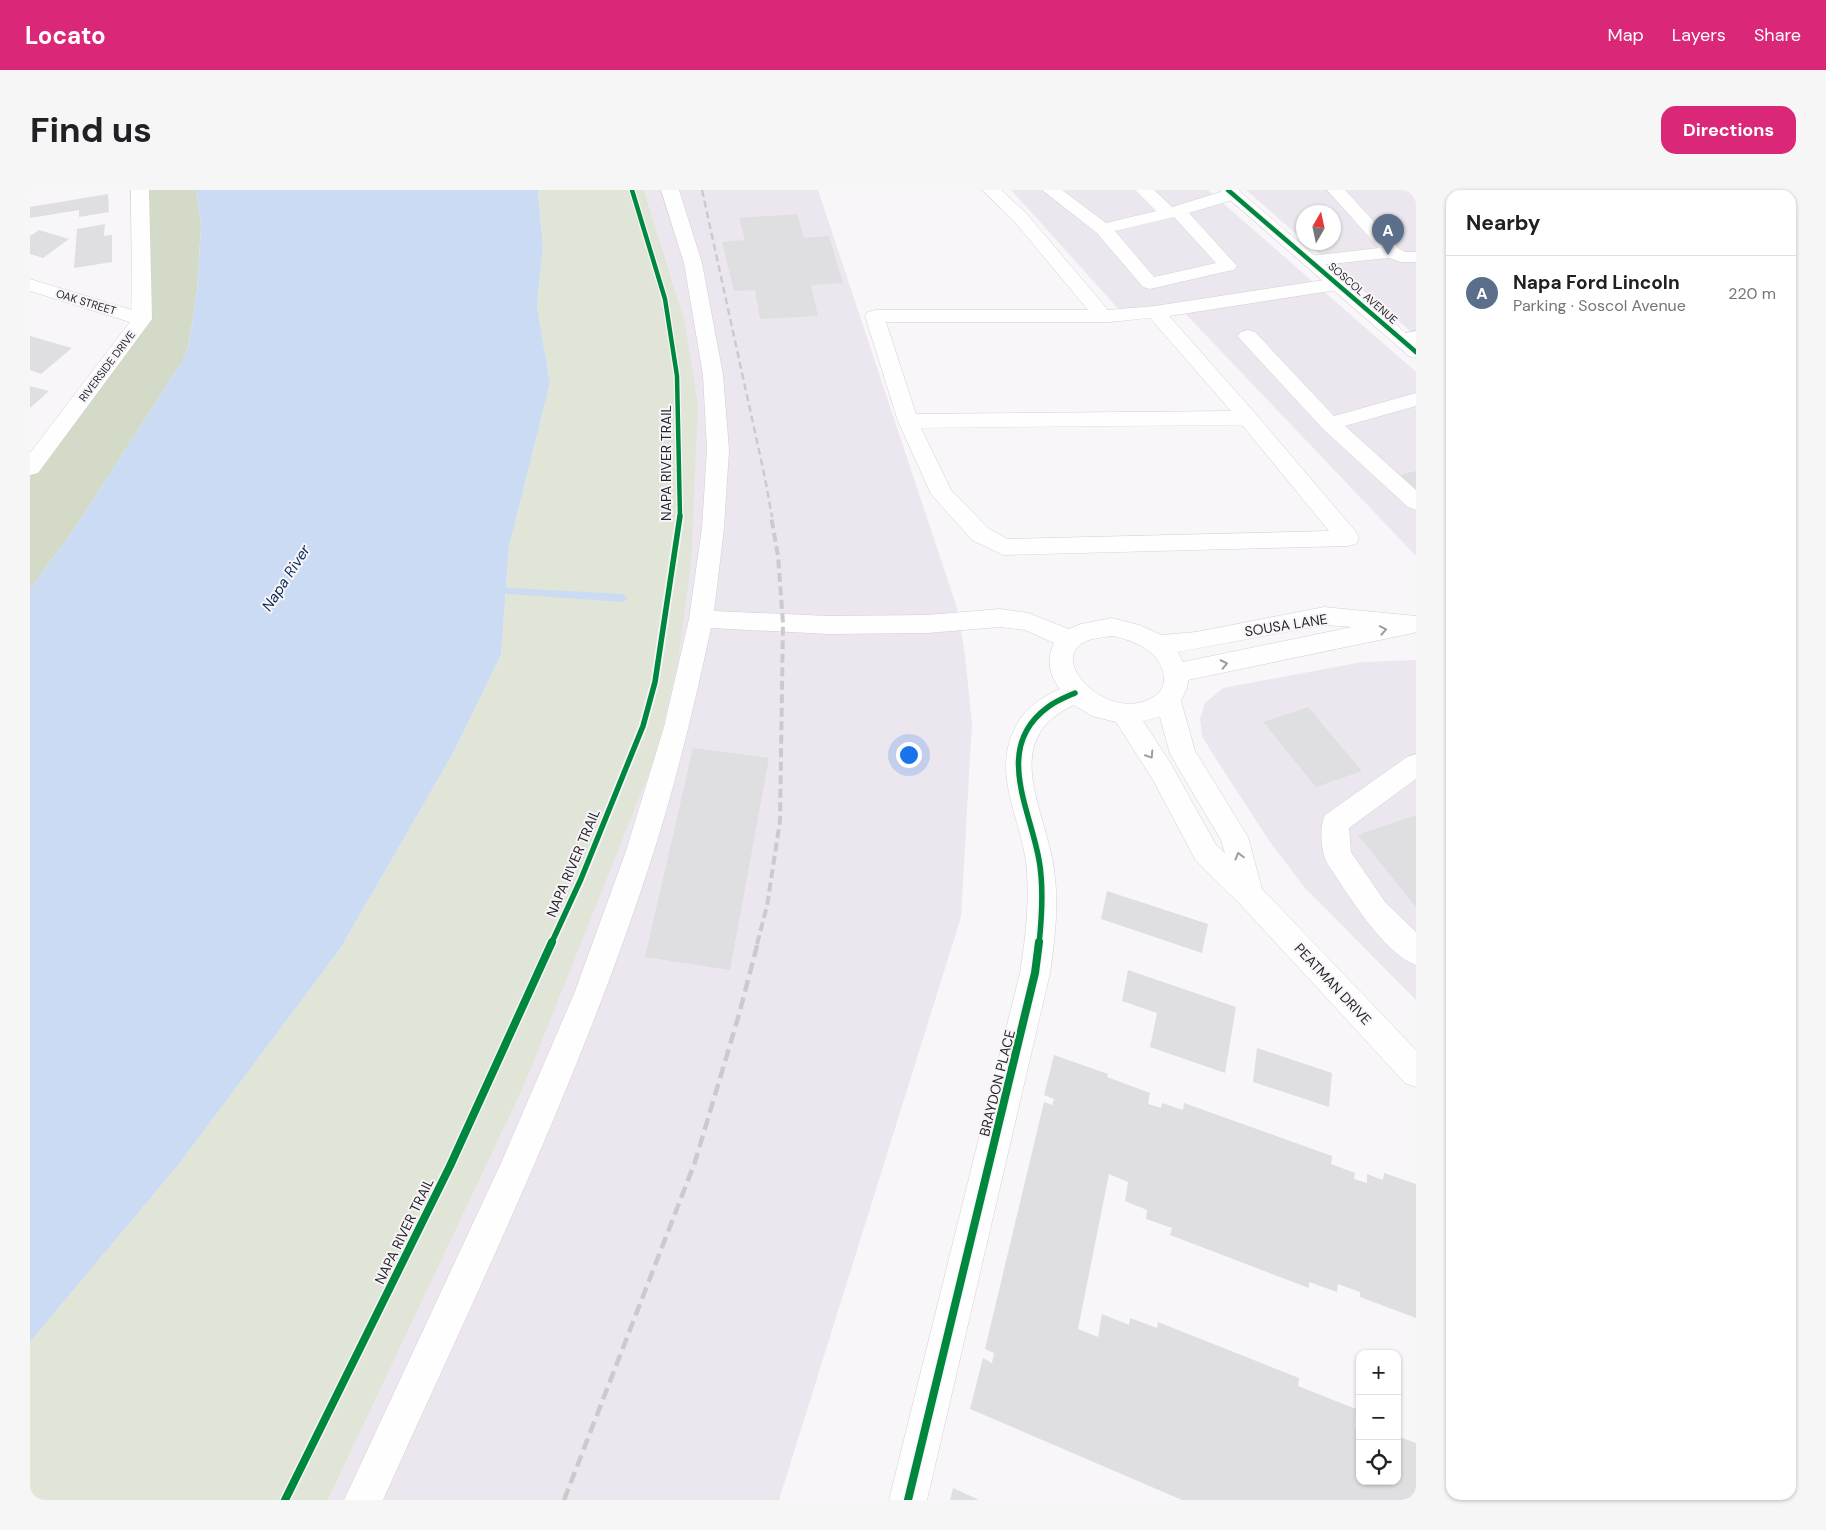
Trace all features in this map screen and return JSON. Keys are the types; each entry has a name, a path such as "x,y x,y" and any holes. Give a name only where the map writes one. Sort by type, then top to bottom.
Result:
{"street":[{"name":"RIVERSIDE DRIVE","path":"30,468 142,319 140,190"},
{"path":"363,1500 513,1175 590,994 640,851 677,727 701,620 713,528 718,450 714,384 693,263 670,190"},
{"path":"991,190 1020,217 1103,316"},
{"path":"1051,190 1104,229 1150,283 1228,266 1173,212 1144,190"},
{"path":"1336,190 1392,252 1401,257 1416,257"},
{"path":"1104,229 1173,212 1231,192"},
{"name":"SOSCOL AVENUE","path":"1231,192 1337,284 1411,343"},
{"path":"1310,261 1392,252"},
{"path":"1156,312 1348,538 1003,548 980,534 942,494 908,421 875,316 1103,316 1156,312 1337,284"},
{"name":"OAK STREET","path":"30,285 142,319"},
{"path":"1180,308 1207,314 1353,297"},
{"path":"1248,336 1330,424 1416,502"},
{"path":"1330,424 1416,399"},
{"path":"908,421 1248,418"},
{"name":"SOUSA LANE","path":"1158,645 1196,641 1324,616 1415,624"},
{"path":"701,620 829,625 927,624 1000,618 1028,622 1070,639"},
{"name":"SOUSA LANE","path":"1176,673 1415,624"},
{"path":"1112,627 1129,630 1145,636 1158,645 1170,658 1176,673 1175,688 1168,700 1149,711 1124,714 1097,707 1075,693 1065,679 1061,655 1070,639 1082,632 1096,628 1112,627"},
{"name":"BRAYDON PLACE","path":"908,1500 1036,973 1042,928 1042,885 1038,857 1018,775 1018,755 1025,733 1036,717 1045,708 1075,693"},
{"name":"PEATMAN DRIVE","path":"1168,700 1183,754 1234,837 1250,895"},
{"name":"PEATMAN DRIVE","path":"1124,714 1162,772 1206,853 1250,895 1416,1072"},
{"path":"1416,765 1335,824 1337,855 1375,911 1416,952"}],"shaded area":[{"path":"538,190 644,190 684,319 698,404 691,564 678,662 656,756 522,1090 328,1500 30,1500 30,1342 179,1164 340,949 452,755 501,655 509,547 550,383 537,306 543,247"},
{"path":"644,190 818,190 957,608 965,655 972,724 961,917 779,1500 328,1500 522,1090 684,319"},
{"path":"1011,190 1208,190 1416,372 1416,556 1180,308 1124,315"},
{"path":"1246,190 1416,190 1416,336 1315,250 1341,250 1341,205 1296,205 1296,234"},
{"path":"1416,660 1416,1000 1305,888 1270,842 1214,756 1202,736 1200,719 1205,703 1223,688 1362,662"}],"green space":[{"path":"140,190 196,190 201,225 197,291 189,344 183,360 75,528 30,589 30,468 142,319"}],"water":[{"name":"Napa River","path":"196,190 538,190 543,247 537,306 550,383 509,547 501,655 452,755 340,949 179,1164 30,1342 30,589 75,528 183,360 189,344 197,291 201,225"}],"building":[{"path":"108,194 109,212 79,217 79,210 30,218 30,207"},
{"path":"797,214 804,238 829,236 843,283 811,285 818,316 760,319 755,290 734,291 722,242 745,240 739,218"},
{"path":"105,224 104,236 112,235 112,262 74,268 77,229"},
{"path":"39,230 69,239 43,258 30,254 30,236"},
{"path":"30,336 72,348 41,374 30,370"},
{"path":"30,386 49,391 30,408"},
{"path":"1416,471 1416,490 1400,475"},
{"path":"1308,707 1362,771 1316,787 1263,722"},
{"path":"693,748 769,758 730,970 645,957"},
{"path":"1416,815 1416,907 1358,835"},
{"path":"1107,891 1208,924 1202,953 1101,919"},
{"path":"1128,970 1236,1007 1225,1073 1150,1047 1157,1013 1122,1001"},
{"path":"1257,1048 1332,1073 1329,1107 1253,1082"},
{"path":"1054,1055 1108,1074 1107,1077 1150,1093 1148,1104 1161,1108 1162,1103 1183,1110 1184,1103 1332,1156 1331,1164 1355,1173 1354,1179 1367,1183 1367,1174 1383,1180 1384,1173 1416,1184 1416,1318 1360,1297 1360,1292 1338,1284 1337,1292 1309,1282 1309,1288 1170,1235 1172,1228 1146,1219 1147,1210 1125,1201 1128,1182 1109,1174 1078,1329 1098,1337 1102,1314 1129,1325 1130,1318 1157,1328 1158,1322 1299,1378 1298,1386 1356,1409 1356,1485 1401,1485 1401,1437 1416,1443 1416,1500 1182,1500 970,1409 983,1358 992,1363 994,1353 985,1349 1044,1102 1052,1105 1054,1099 1044,1095"},
{"path":"953,1488 979,1500 950,1500"}],"waterway":[{"path":"492,590 623,598"}],"railway":[{"path":"702,190 772,517"},
{"path":"757,944 767,906 780,821 783,623 778,556 771,516"},
{"path":"564,1500 695,1162 738,1018 758,942"}],"cycle path":[{"name":"NAPA RIVER TRAIL","path":"285,1500 450,1166 581,879 643,726 655,682 680,521 677,376 665,299 632,190"},
{"path":"1228,190 1416,352"},
{"path":"908,1500 1035,973 1042,888 1035,840 1019,780 1018,760 1021,742 1029,724 1045,709 1075,693"}],"place":[{"name":"Napa Ford Lincoln","path":"1388,255"}]}
